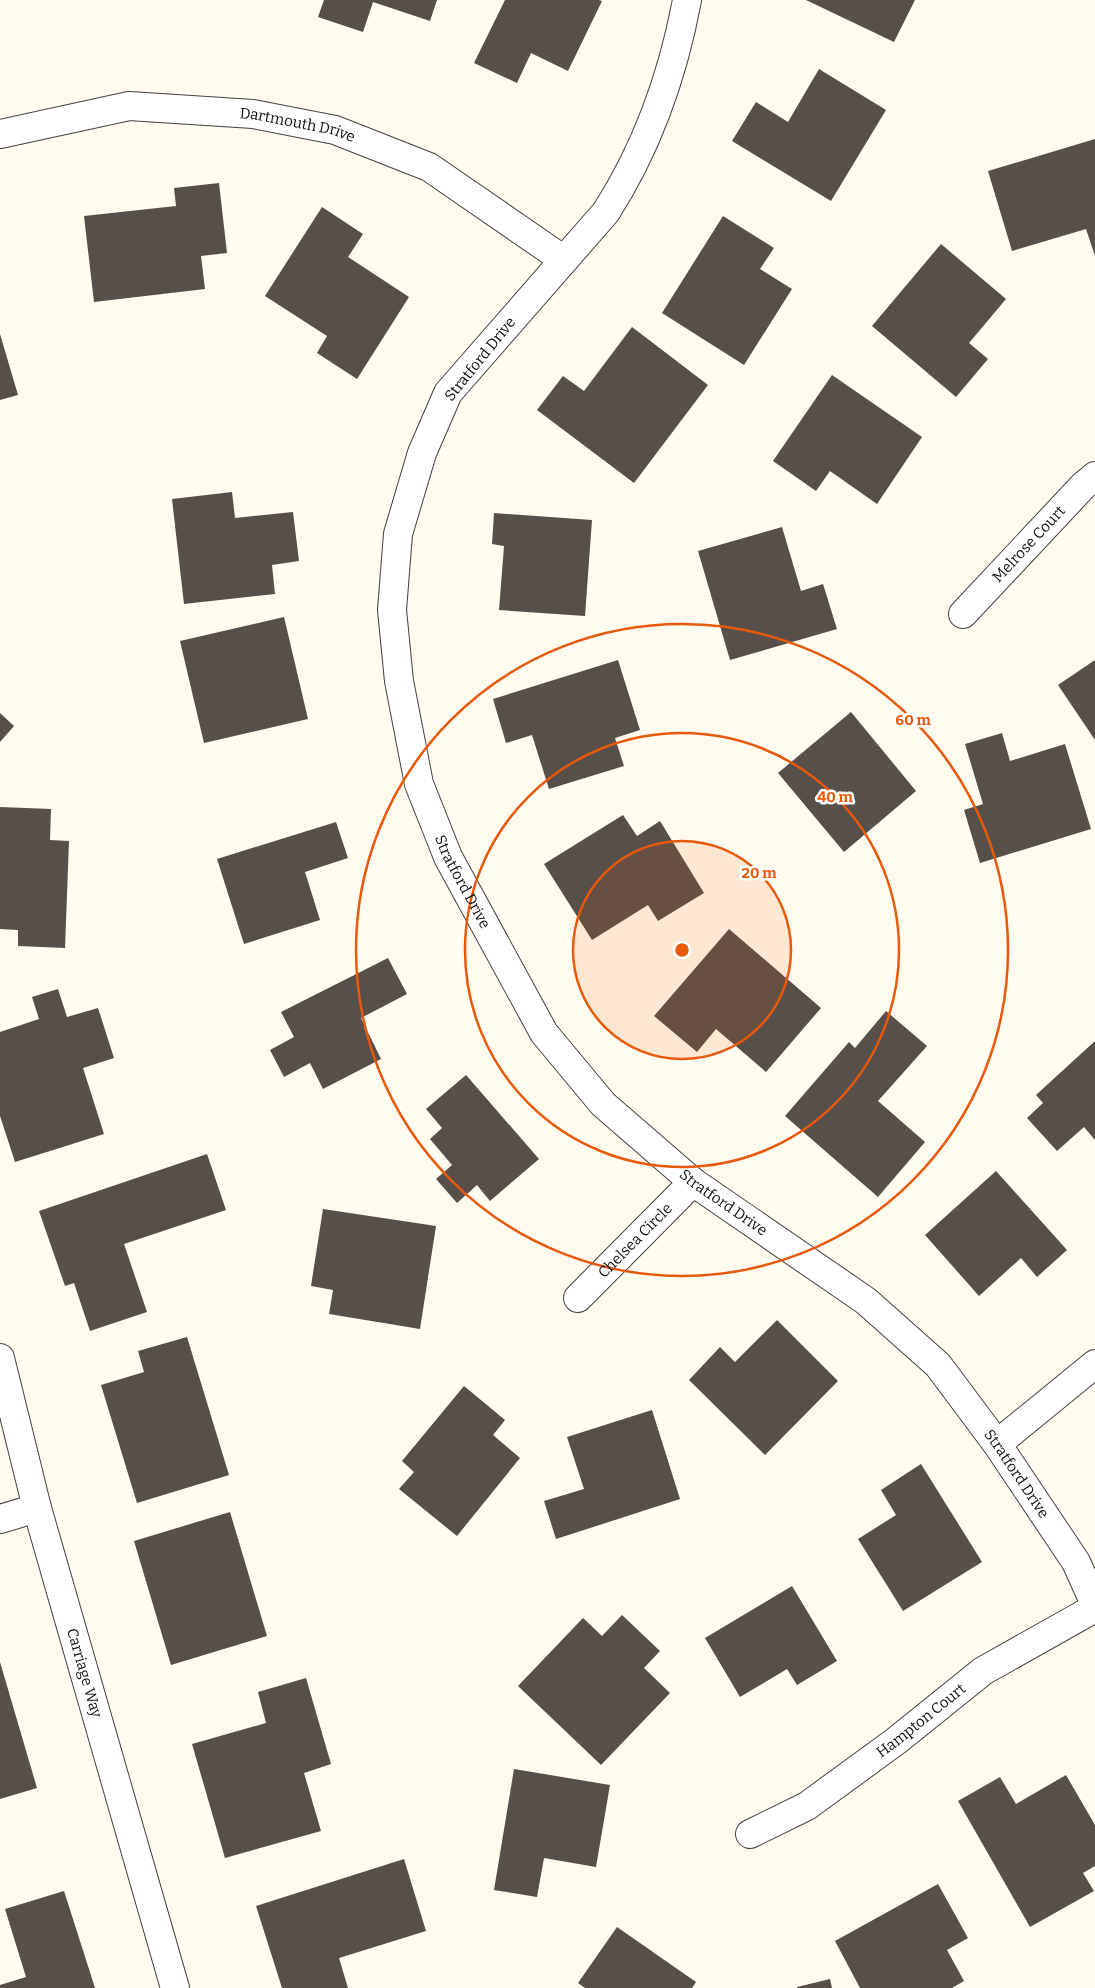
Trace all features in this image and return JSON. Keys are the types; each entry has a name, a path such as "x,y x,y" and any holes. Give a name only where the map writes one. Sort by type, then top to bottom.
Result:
{"street":[{"name":"Stratford Drive","path":"687,0 680,37 649,132 627,180 606,212 448,393 422,453 398,534 392,610 399,681 419,784 448,856 544,1033 603,1104 693,1182 866,1301 938,1365 997,1444 1076,1562 1095,1604"},
{"name":"Dartmouth Drive","path":"0,134 129,106 254,114 334,130 430,166 564,260"},
{"name":"Melrose Court","path":"964,614 1083,486 1095,476"},
{"name":"Chelsea Circle","path":"578,1298 693,1182"},
{"name":"Carriage Way","path":"0,1358 36,1508 175,1988"},
{"path":"997,1444 1095,1364"},
{"path":"0,1519 36,1508"},
{"name":"Hampton Court","path":"750,1834 807,1806 896,1741 983,1671 1095,1608"}],"building":[{"path":"324,0 437,0 430,21 373,2 363,32 318,17"},
{"path":"505,0 602,1 568,71 531,53 517,83 474,63"},
{"path":"806,0 915,0 894,42"},
{"path":"819,69 886,110 831,201 732,141 756,102 788,122"},
{"path":"1095,139 1095,256 1086,229 1012,251 988,171"},
{"path":"219,183 227,253 201,256 205,289 94,302 84,216 176,206 174,188"},
{"path":"322,207 363,234 348,257 409,297 357,379 317,353 327,336 265,296"},
{"path":"723,216 774,248 760,269 792,289 744,365 662,313"},
{"path":"941,244 1006,299 969,343 988,359 956,397 872,326"},
{"path":"632,327 708,385 634,483 537,410 563,376 584,391"},
{"path":"0,334 18,395 0,400"},
{"path":"832,375 922,437 877,504 830,471 816,491 773,461"},
{"path":"232,492 235,518 293,512 299,561 272,565 275,594 184,604 172,499"},
{"path":"494,513 592,520 585,616 499,610 504,546 492,544"},
{"path":"782,527 801,591 823,584 837,629 730,660 698,551"},
{"path":"284,617 308,719 204,743 180,641"},
{"path":"618,660 640,730 615,738 624,766 549,789 532,735 506,743 493,699"},
{"path":"1095,660 1095,740 1058,685"},
{"path":"851,712 916,791 844,852 778,773"},
{"path":"0,713 14,726 0,742"},
{"path":"1002,733 1010,761 1065,744 1091,829 980,863 964,810 983,804 965,744"},
{"path":"0,807 51,809 50,840 69,841 65,948 18,946 18,930 0,929"},
{"path":"623,815 637,836 660,821 704,893 658,921 648,905 592,940 544,864"},
{"path":"336,822 348,858 305,872 320,920 244,944 217,859"},
{"path":"729,929 821,1008 766,1072 716,1029 697,1052 654,1016"},
{"path":"388,958 407,994 361,1018 381,1059 323,1089 310,1063 284,1077 270,1050 294,1037 281,1012"},
{"path":"58,989 67,1017 98,1008 114,1058 83,1068 104,1134 15,1162 0,1116 0,1032 39,1019 32,997"},
{"path":"886,1011 927,1046 878,1101 925,1142 878,1197 785,1116 849,1042 855,1048"},
{"path":"1095,1041 1095,1140 1084,1127 1057,1151 1027,1118 1043,1103 1036,1095"},
{"path":"466,1075 539,1159 490,1201 477,1185 457,1203 436,1179 452,1165 430,1139 442,1128 426,1109"},
{"path":"207,1154 226,1210 124,1244 147,1312 90,1331 74,1283 65,1286 39,1211"},
{"path":"996,1171 1067,1250 1037,1277 1021,1258 979,1296 925,1235"},
{"path":"323,1209 436,1226 420,1329 329,1314 333,1290 311,1286"},
{"path":"777,1320 838,1381 765,1455 689,1380 720,1347 735,1362"},
{"path":"187,1337 229,1475 137,1503 101,1385 144,1372 138,1351"},
{"path":"464,1386 505,1420 493,1435 520,1458 457,1536 399,1489 414,1472 402,1461"},
{"path":"652,1410 680,1499 556,1539 544,1501 584,1489 567,1437"},
{"path":"921,1464 982,1562 903,1611 858,1539 896,1515 881,1490"},
{"path":"230,1512 267,1636 171,1665 134,1541"},
{"path":"792,1586 837,1661 797,1685 787,1669 740,1697 705,1638"},
{"path":"622,1615 660,1651 644,1668 670,1693 601,1765 518,1686 583,1618 602,1636"},
{"path":"0,1662 37,1788 0,1799"},
{"path":"306,1678 331,1764 304,1773 321,1831 225,1858 192,1744 266,1723 258,1692"},
{"path":"514,1769 610,1785 596,1867 544,1858 537,1897 494,1890"},
{"path":"1066,1775 1095,1825 1095,1866 1083,1873 1094,1891 1030,1927 958,1801 1000,1777 1016,1804"},
{"path":"404,1859 426,1931 339,1958 348,1988 282,1988 256,1906"},
{"path":"938,1884 968,1938 947,1950 964,1981 952,1988 860,1988 835,1941"},
{"path":"64,1891 95,1988 0,1988 0,1985 26,1977 5,1909"},
{"path":"617,1927 696,1982 692,1988 585,1988 578,1983"},
{"path":"830,1979 832,1988 797,1988 797,1987"}]}
